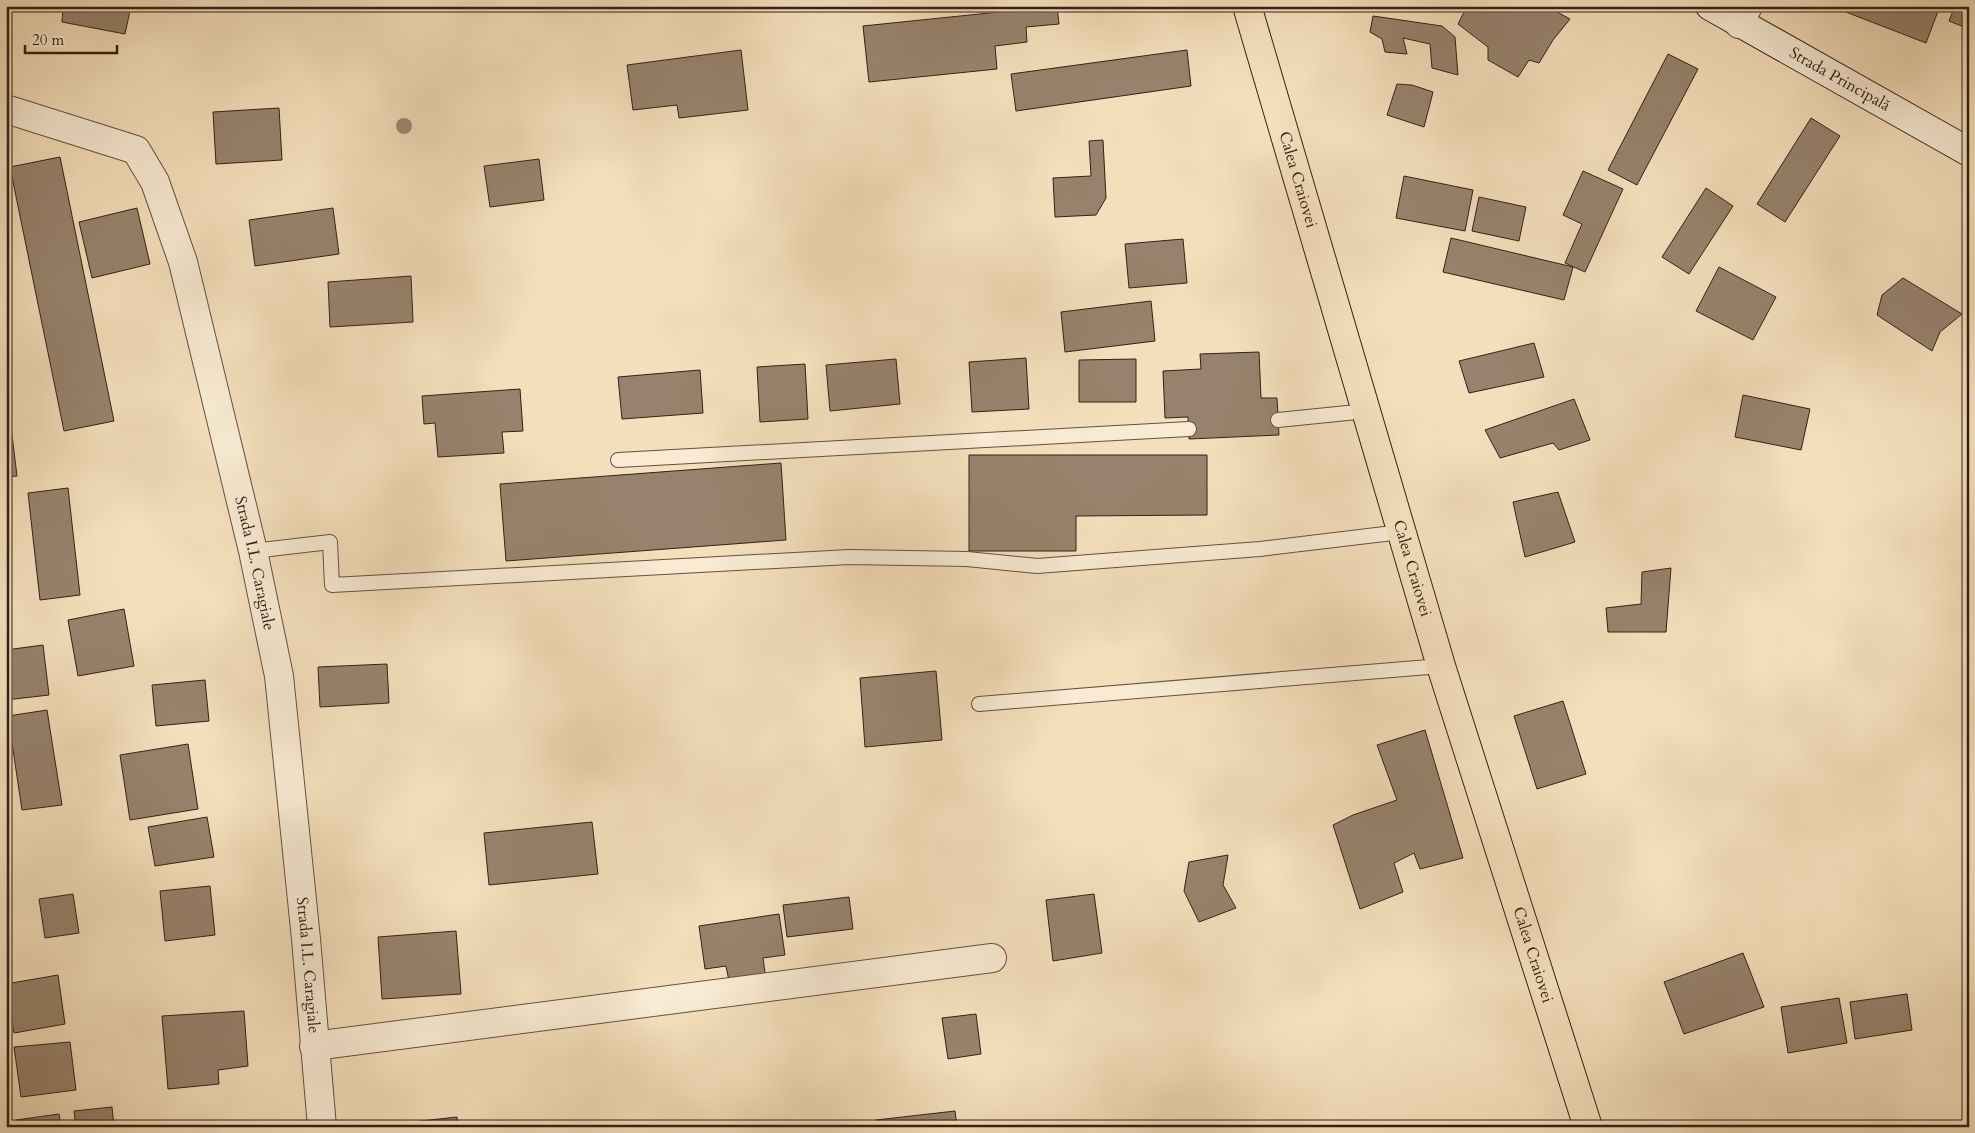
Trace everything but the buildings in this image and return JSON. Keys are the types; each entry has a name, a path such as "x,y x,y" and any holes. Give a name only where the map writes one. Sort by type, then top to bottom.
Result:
{"main road":[{"name":"Calea Craiovei","path":"1247,6 1441,666 1588,1127"}],"street":[{"name":"Strada Principală","path":"1710,6 1744,15 1969,152"},
{"name":"Strada I.L. Caragiale","path":"6,109 136,150 155,182 183,262 253,551 278,676 306,939 322,1127"},
{"path":"314,1046 992,958"}],"lane":[{"path":"1278,420 1367,411"},
{"path":"618,460 1189,429"},
{"path":"253,551 330,542 332,585 849,557 967,559 1037,566 1260,549 1401,532"},
{"path":"979,704 1441,666"}]}
